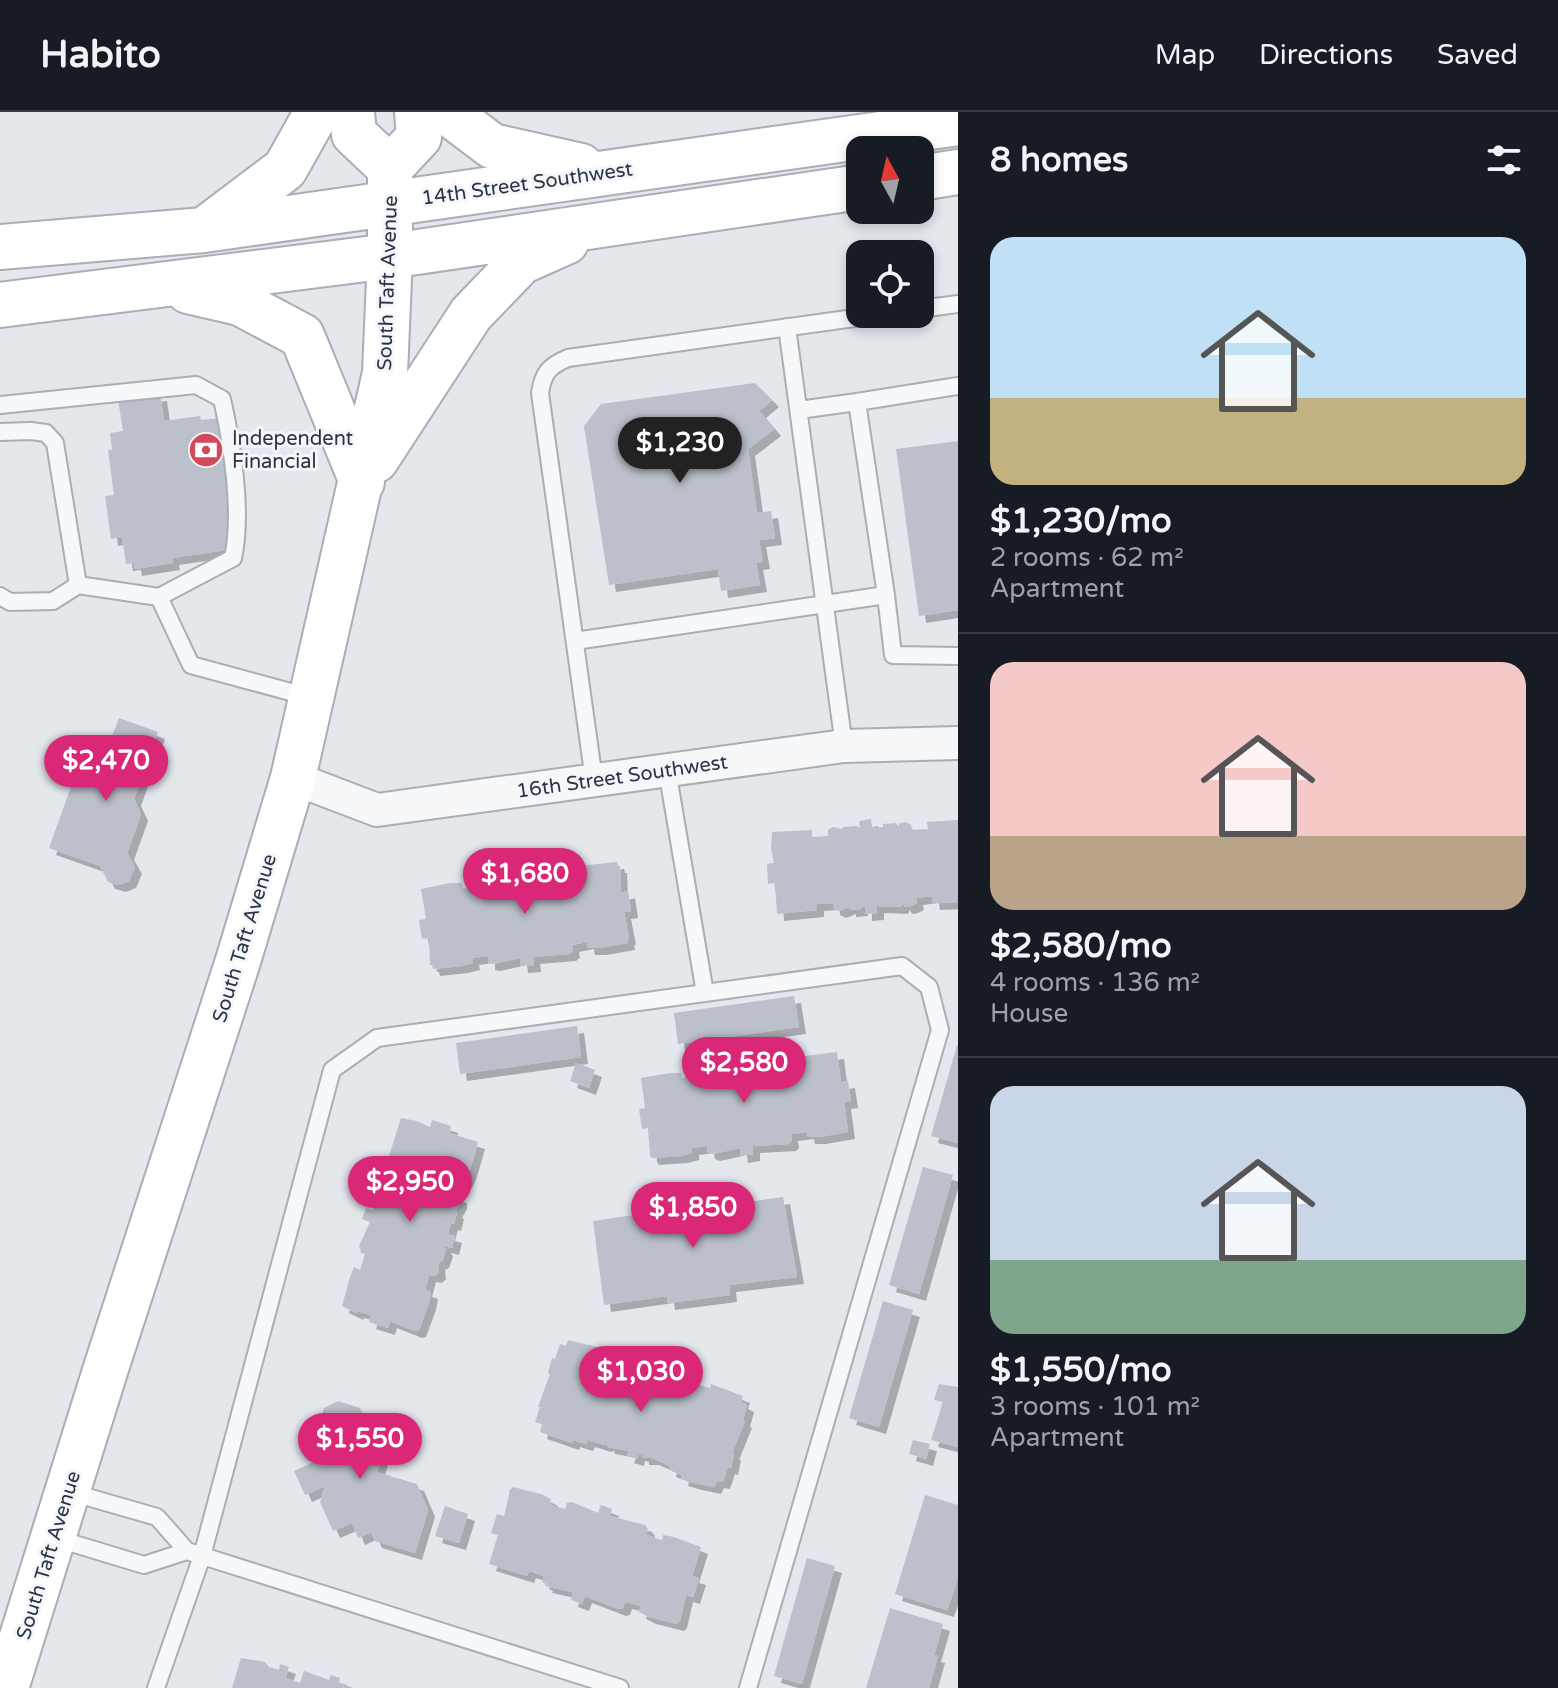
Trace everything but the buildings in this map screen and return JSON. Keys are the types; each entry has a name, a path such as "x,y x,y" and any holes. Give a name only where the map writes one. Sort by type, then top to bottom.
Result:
{"main road":[{"path":"204,230 285,169 317,112"},
{"name":"South Taft Avenue","path":"352,112 354,134 390,185"},
{"name":"South Taft Avenue","path":"6,1688 110,1353 238,961 293,778 385,373 390,185 419,137 417,112"},
{"path":"447,112 492,146 607,172"},
{"name":"14th Street Southwest","path":"0,247 204,230 390,185 607,172 958,123"},
{"path":"934,176 958,172"},
{"path":"0,305 390,256 846,189"},
{"path":"362,482 471,314 521,262 602,226"},
{"path":"164,286 240,303 302,336 362,482"}],"street":[{"name":"16th Street Southwest","path":"293,778 377,810 844,746 958,743"}],"lane":[{"path":"934,307 958,304"},
{"path":"594,780 540,393 542,377 552,365 568,358 846,319"},
{"path":"787,327 844,746"},
{"path":"0,405 196,385 222,399 230,431 237,541 233,558 159,597 78,585 53,601 10,602 0,596"},
{"path":"799,410 958,386"},
{"path":"857,402 893,655 958,656"},
{"path":"0,432 46,433 55,443 78,585"},
{"path":"575,641 886,595"},
{"path":"159,597 191,665 311,698"},
{"path":"667,770 705,993"},
{"path":"156,1688 332,1070 377,1038 902,966 929,987 940,1030 748,1688"},
{"path":"69,1492 157,1517 194,1554 620,1688"},
{"path":"55,1538 144,1565 194,1554"}],"place":[{"name":"Independent Financial","path":"206,450"}]}
